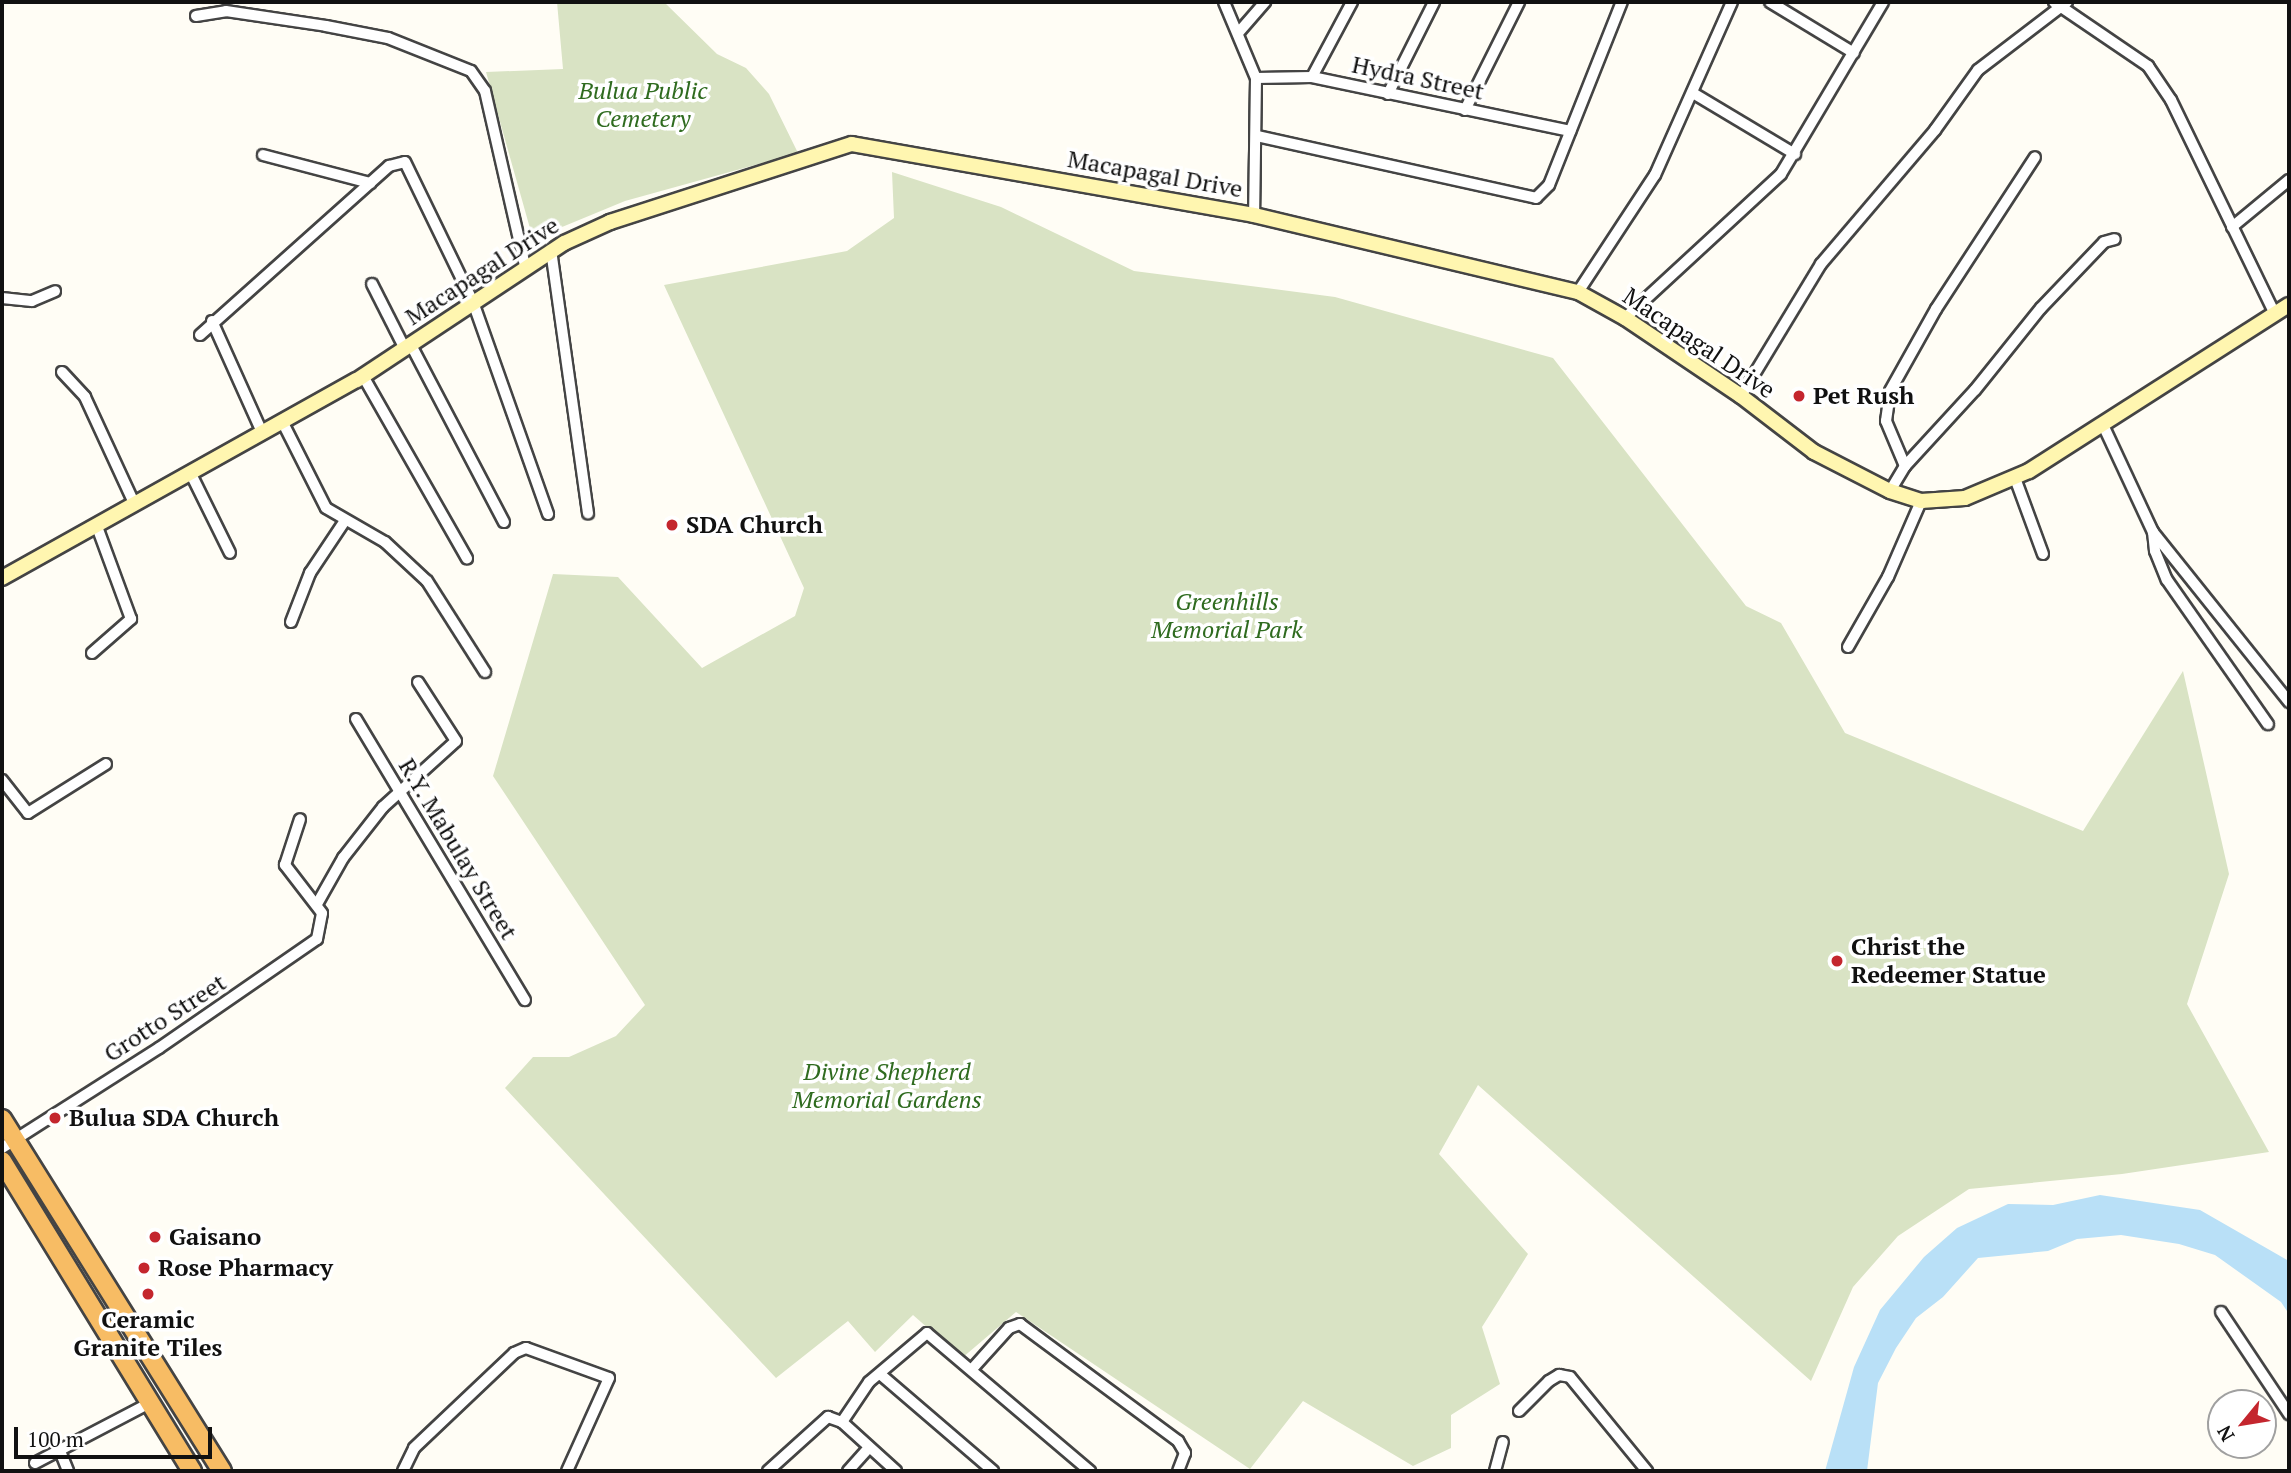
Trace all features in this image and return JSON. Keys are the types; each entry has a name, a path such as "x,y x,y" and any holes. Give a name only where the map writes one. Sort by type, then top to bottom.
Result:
{"highway":[{"path":"2,1119 8,1144 222,1471"},
{"path":"2,1161 148,1404 192,1471"}],"main road":[{"name":"Macapagal Drive","path":"2,578 363,376 551,250 635,214 820,152 867,143 1254,215 1578,292 1625,317 1741,396 1814,452 1890,491 1921,501 1965,499 2015,478 2103,425 2289,305"}],"street":[{"path":"1224,2 1240,32 1256,78 1254,215"},
{"path":"1240,32 1265,2"},
{"path":"1312,77 1352,2"},
{"path":"1388,94 1434,2"},
{"path":"1465,110 1518,2"},
{"path":"1256,136 1529,200 1543,194 1549,185 1622,2"},
{"path":"1578,292 1655,175 1732,2"},
{"path":"1770,2 1854,52"},
{"path":"1625,317 1760,198 1795,154 1883,2"},
{"path":"1741,396 1821,264 1935,130 1978,70 1999,49 2061,4 2147,66 2171,100 2275,314"},
{"path":"196,16 226,10 388,38 471,71 485,91 526,265"},
{"name":"Hydra Street","path":"1256,78 1312,77 1570,131"},
{"path":"1693,93 1795,154"},
{"path":"263,155 370,183"},
{"path":"1905,466 1886,421 1890,391 1936,309 2035,158"},
{"path":"200,335 212,321 370,183 396,162 405,162 473,302 548,514"},
{"path":"2232,227 2289,180"},
{"path":"1890,491 1905,466 1975,390 2041,308 2104,242 2115,239"},
{"path":"551,250 588,513"},
{"path":"372,284 504,522"},
{"path":"2,298 32,301 55,291"},
{"path":"212,321 262,432"},
{"path":"62,372 85,397 134,503"},
{"path":"363,376 467,558"},
{"path":"282,421 326,508 344,522 385,542 435,590 485,672"},
{"path":"2103,425 2153,532 2289,702"},
{"path":"190,472 230,553"},
{"path":"2015,478 2043,554"},
{"path":"1848,647 1910,532 1921,501"},
{"path":"291,622 310,573 344,522"},
{"path":"92,653 131,619 96,524"},
{"path":"2153,532 2155,551 2167,579 2268,724"},
{"path":"300,819 285,865 317,904 343,858 399,791 456,741 418,681"},
{"name":"R.Y. Mabulay Street","path":"356,719 525,1000"},
{"path":"2,780 28,813 106,764"},
{"name":"Grotto Street","path":"8,1144 309,946 320,931 317,904"},
{"path":"2221,1312 2289,1414"},
{"path":"973,1368 1000,1336 1020,1324 1178,1441 1185,1453 1178,1471"},
{"path":"842,1422 863,1389 927,1333 973,1368 1090,1471"},
{"path":"403,1471 414,1448 514,1353 526,1348 608,1378 567,1471"},
{"path":"880,1374 993,1471"},
{"path":"1519,1411 1549,1381 1559,1375 1570,1377 1647,1471"},
{"path":"35,1463 148,1404"},
{"path":"768,1471 821,1419 828,1416 842,1422 896,1471"},
{"path":"1495,1471 1503,1442"},
{"path":"848,1471 869,1448"},
{"path":"60,1451 68,1471"}],"green space":[{"name":"Bulua Public Cemetery","path":"557,2 664,2 717,54 746,68 769,94 798,153 625,201 533,239 486,72 563,69"},
{"path":"892,172 1001,207 1134,271 1335,297 1553,358 1746,606 1781,623 1845,733 2083,831 2183,671 2229,874 2187,1004 2269,1152 2122,1174 1969,1189 1898,1236 1853,1287 1811,1381 1478,1085 1439,1154 1528,1254 1482,1327 1500,1384 1451,1415 1451,1448 1413,1466 1303,1401 1250,1469 1016,1312 962,1358 913,1315 875,1352 848,1321 776,1378 505,1088 533,1057 569,1057 616,1036 645,1005 493,776 553,574 618,577 702,668 795,616 804,588 664,285 847,251 894,218"}],"water":[{"path":"2100,1195 2200,1210 2289,1261 2289,1314 2281,1302 2215,1255 2179,1244 2121,1235 2077,1239 2048,1251 1978,1258 1943,1297 1916,1318 1896,1348 1878,1383 1867,1471 1825,1471 1854,1367 1880,1310 1924,1257 1957,1228 2008,1204 2053,1205"}],"place":[{"name":"Pet Rush","path":"1799,396"},
{"name":"SDA Church","path":"672,525"},
{"name":"Christ the Redeemer Statue","path":"1837,961"},
{"name":"Bulua SDA Church","path":"55,1118"},
{"name":"Gaisano","path":"155,1237"},
{"name":"Rose Pharmacy","path":"144,1268"},
{"name":"Ceramic Granite Tiles","path":"148,1294"}],"park label":[{"name":"Greenhills Memorial Park","path":"1227,616"},
{"name":"Divine Shepherd Memorial Gardens","path":"887,1086"}]}
